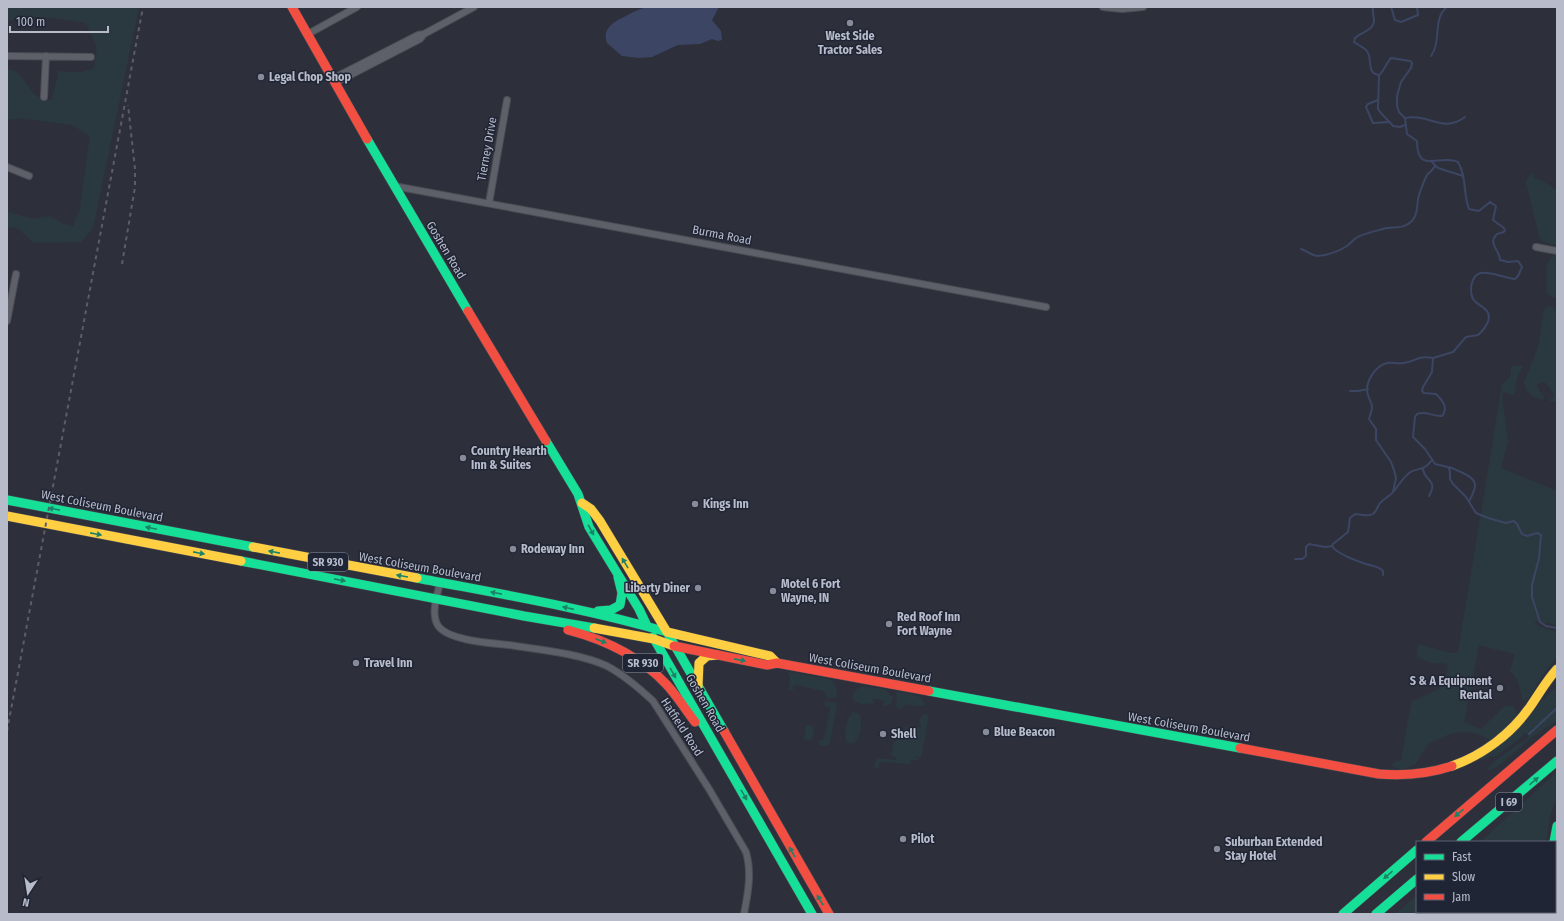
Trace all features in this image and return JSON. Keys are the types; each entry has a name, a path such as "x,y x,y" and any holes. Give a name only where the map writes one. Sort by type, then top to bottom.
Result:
{"main road":[{"name":"Goshen Road","path":"292,7 394,186 582,503 583,512 589,527 618,577 639,609 654,639 810,911"},
{"name":"West Coliseum Boulevard","path":"7,500 583,612 770,656 777,663"},
{"name":"Goshen Road","path":"582,503 591,509 600,521 666,632"},
{"name":"West Coliseum Boulevard","path":"7,516 384,588 436,600 654,639 674,646 767,665 777,663 1379,774 1397,776 1446,769 1470,759 1489,748 1507,734 1523,717 1557,669"},
{"path":"583,612 611,610 620,605 622,593 618,577"},
{"name":"SR 930","path":"524,616 579,632 614,646 637,658 666,684 725,761"},
{"name":"SR 930","path":"666,632 829,914"},
{"path":"698,689 699,664 707,656 717,655"},
{"name":"I 69","path":"1427,841 1557,730"},
{"name":"I 69","path":"1462,841 1557,761"},
{"path":"1554,841 1557,826"},
{"path":"1343,914 1416,851"},
{"path":"1376,914 1416,880"}],"street":[{"path":"308,34 357,7"},
{"path":"333,81 418,35 424,34 474,7"},
{"path":"1103,7 1122,9 1143,7"},
{"path":"7,56 91,58"},
{"path":"44,97 46,56"},
{"name":"Tierney Drive","path":"489,202 507,100"},
{"path":"7,167 29,176"},
{"name":"Burma Road","path":"394,186 489,202 1046,307"},
{"path":"1536,247 1557,251"},
{"path":"7,318 16,274"},
{"name":"Hatfield Road","path":"440,583 435,613 436,622 442,630 451,635 588,660 607,667 624,677 643,692 657,707 709,789 746,852 750,876 744,914"}],"shaded area":[{"path":"7,7 139,7 93,228 81,242 34,243 17,228 7,227 7,212 33,219 51,216 63,224 73,226 80,209 90,136 72,125 20,118 7,120 7,69 13,70 21,76 33,93 37,96 52,100 59,71 81,72 94,68 97,47 86,23 57,18 36,17 26,17 7,21"},
{"path":"1533,173 1534,177 1543,181 1557,191 1557,245 1544,242 1539,236 1526,182 1529,175"},
{"path":"1557,255 1557,297 1554,297 1547,293 1546,271 1549,261 1552,257"},
{"path":"1549,306 1553,307 1557,313 1557,402 1549,401 1554,395 1546,383 1541,382 1537,385 1544,400 1531,395 1524,383 1538,347 1544,309"},
{"path":"1512,366 1523,366 1517,378 1514,395 1503,392 1502,399 1508,440 1501,468 1557,491 1557,626 1546,622 1544,624 1541,621 1534,622 1541,627 1557,632 1557,657 1544,673 1529,698 1524,701 1522,699 1517,680 1510,671 1515,654 1479,645 1464,722 1481,729 1505,706 1514,707 1517,712 1516,716 1503,731 1491,740 1470,732 1459,732 1447,735 1428,744 1415,765 1403,769 1395,768 1392,765 1395,761 1401,761 1413,701 1439,689 1448,670 1447,664 1431,663 1417,657 1418,644 1450,653 1458,652 1502,385 1511,376"},
{"path":"788,672 830,679 835,686 837,696 833,698 827,697 824,691 796,685 792,687 794,690 789,690 790,679"},
{"path":"862,686 884,689 893,697 892,702 888,705 882,706 884,702 883,700 874,699 872,700 874,701 873,704 868,703 866,705 855,702 853,698 854,691"},
{"path":"1554,689 1557,690 1557,720 1531,738 1497,767 1486,770 1496,760 1529,737 1528,734 1524,733 1520,738 1494,757 1490,756 1482,760 1480,758 1529,718 1542,700"},
{"path":"897,692 918,696 924,701 925,705 917,706 905,704 901,709 898,709 896,706"},
{"path":"825,701 836,703 837,705 830,742 823,746 818,742 824,739 830,710 829,706 825,707"},
{"path":"853,712 859,714 861,728 858,739 851,743 846,741 845,734 846,725"},
{"path":"927,713 928,721 921,758 915,756 919,760 911,760 911,764 882,762 879,763 879,768 873,767 877,758 896,760 896,757 891,756 893,743 905,734 905,727 909,726 921,728 919,719"},
{"path":"806,725 813,726 814,728 812,740 804,739"},
{"path":"1557,772 1557,798 1551,812 1546,841 1481,841"},
{"path":"1557,860 1557,914 1546,914 1556,913"},
{"path":"1416,896 1416,913 1467,913 1467,914 1395,914"}],"water":[{"path":"648,7 719,7 712,20 721,31 722,40 718,41 712,39 700,44 678,45 652,57 639,58 622,56 607,43 607,30 612,24 620,19"}],"waterway":[{"path":"1373,7 1373,24 1369,29 1357,36 1354,42 1369,54 1371,69 1375,74 1379,75 1391,58 1410,61 1412,63 1411,68 1401,82 1397,96 1397,106 1399,112 1405,118 1407,134 1417,141 1418,152 1421,158 1425,161 1451,160 1458,162 1463,174 1469,209 1479,211 1490,202 1496,206 1493,220 1504,228 1505,231 1497,234 1493,241 1500,260 1508,262 1518,261 1522,267 1515,279 1481,273 1478,274 1473,280 1471,288 1473,299 1488,312 1488,323 1478,335 1466,337 1453,352 1433,358 1432,372 1422,391 1424,393 1436,394 1442,401 1445,410 1442,416 1426,413 1417,414 1415,417 1413,437 1425,449 1435,464 1448,467 1450,471 1450,479 1453,484 1466,497 1476,513 1506,523 1514,521 1522,534 1527,536 1537,533 1541,535 1539,558 1532,585 1532,597 1540,622 1546,626 1557,628"},
{"path":"1391,7 1395,20 1401,22 1418,15 1417,7"},
{"path":"1431,56 1436,44 1438,24 1442,12 1447,7"},
{"path":"1379,75 1378,109 1393,126 1400,127 1405,125"},
{"path":"1378,100 1368,104 1366,107 1373,123 1390,122"},
{"path":"1405,118 1422,118 1449,124 1457,122 1465,117"},
{"path":"1431,161 1438,168 1463,176"},
{"path":"1301,249 1316,256 1326,255 1344,248 1362,235 1387,228 1402,227 1409,224 1416,215 1419,195 1426,177 1435,166"},
{"path":"1393,492 1396,478 1394,470 1391,462 1376,440 1376,429 1369,419 1372,407 1367,390 1369,380 1378,368 1387,363 1401,363 1423,357 1433,358"},
{"path":"1350,391 1368,389"},
{"path":"1383,575 1383,571 1379,568 1348,557 1338,552 1332,546 1348,532 1350,518 1355,514 1373,514 1380,503 1392,493 1406,476 1411,472 1425,467 1431,461"},
{"path":"1448,467 1468,476 1474,482 1475,488 1469,502"},
{"path":"1423,468 1425,475 1432,486 1429,496"},
{"path":"1295,559 1302,559 1306,556 1306,547 1309,544 1325,547 1332,546"},
{"path":"1529,734 1557,708"}],"railway":[{"path":"7,731 143,7"},
{"path":"122,264 135,187 135,169 128,105"}],"traffic: fast":[{"path":"367,139 468,311"},
{"path":"546,441 578,494 589,527 639,609 647,626"},
{"path":"7,500 253,547"},
{"path":"241,561 524,616 594,628"},
{"path":"598,611 611,610 620,605 622,593 618,577"},
{"path":"417,578 574,609 636,623 667,632 724,731"},
{"path":"653,637 812,914"},
{"path":"929,691 1240,748"},
{"path":"1462,841 1557,761"},
{"path":"1554,841 1557,826"},
{"path":"1343,914 1416,851"},
{"path":"1376,914 1416,880"}],"traffic: slow":[{"path":"582,503 591,509 600,521 667,632 770,656 777,663"},
{"path":"7,516 241,561"},
{"path":"253,547 417,578"},
{"path":"594,628 654,639 674,646"},
{"path":"698,686 699,663 707,656 717,655"},
{"path":"1452,766 1475,756 1505,735 1530,707 1557,669"}],"traffic: jam":[{"path":"292,7 367,139"},
{"path":"468,311 546,441"},
{"path":"568,630 609,644 634,657 667,685 695,722"},
{"path":"674,646 767,665 777,663 929,691"},
{"path":"1427,841 1557,730"},
{"path":"724,731 829,914"},
{"path":"1240,748 1379,774 1416,774 1452,766"}],"place":[{"name":"West Side Tractor Sales","path":"850,23"},
{"name":"Legal Chop Shop","path":"261,77"},
{"name":"Country Hearth Inn & Suites","path":"463,458"},
{"name":"Kings Inn","path":"695,504"},
{"name":"Rodeway Inn","path":"513,549"},
{"name":"Liberty Diner","path":"698,588"},
{"name":"Motel 6 Fort Wayne, IN","path":"773,591"},
{"name":"Red Roof Inn Fort Wayne","path":"889,624"},
{"name":"Travel Inn","path":"356,663"},
{"name":"S & A Equipment Rental","path":"1500,688"},
{"name":"Blue Beacon","path":"986,732"},
{"name":"Shell","path":"883,734"},
{"name":"Pilot","path":"903,839"},
{"name":"Suburban Extended Stay Hotel","path":"1217,849"}]}
